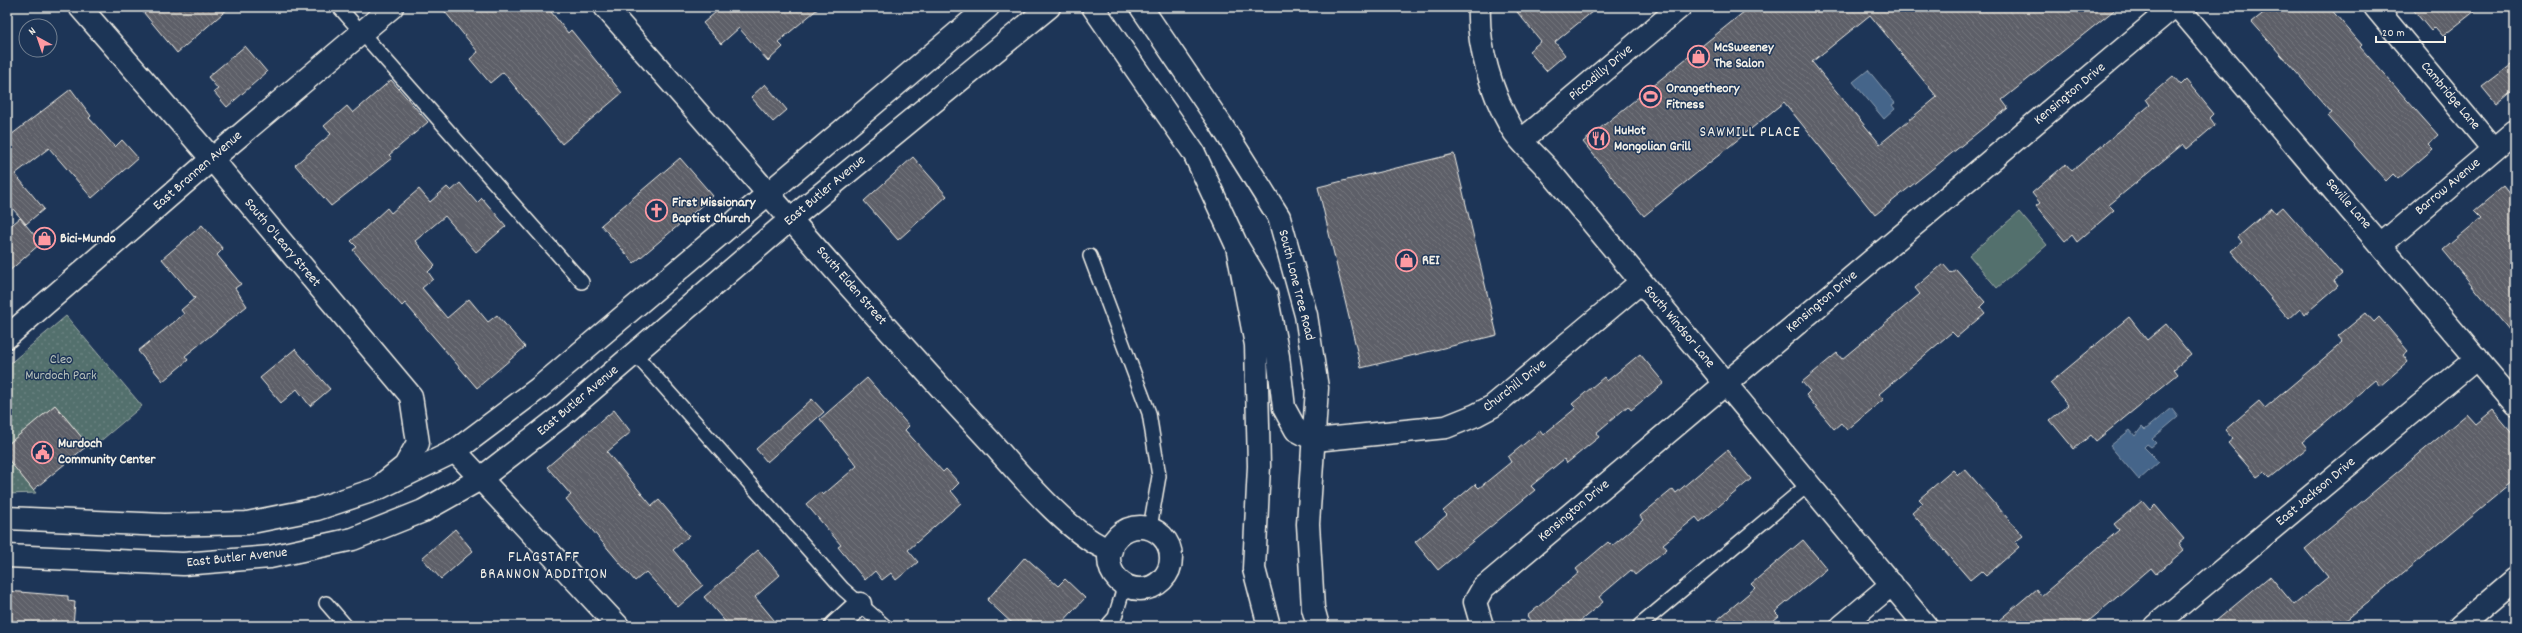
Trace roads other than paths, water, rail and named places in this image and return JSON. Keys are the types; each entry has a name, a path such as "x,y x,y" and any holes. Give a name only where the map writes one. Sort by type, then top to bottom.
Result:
{"street":[{"name":"South O'Leary Street","path":"80,7 212,159 411,396 418,443 405,466 377,489"},
{"name":"East Brannen Avenue","path":"7,336 212,159 392,7"},
{"name":"South Elden Street","path":"605,7 953,402 1029,484 1091,543 1111,550"},
{"path":"7,518 164,525 247,523 317,509 377,489 455,452 539,388 988,7"},
{"name":"East Butler Avenue","path":"7,556 183,564 270,557 354,539 423,511 480,479 564,414 792,218 1049,7"},
{"path":"1093,7 1194,153 1238,246 1266,294 1278,356 1284,408 1296,430 1315,440"},
{"name":"South Lone Tree Road","path":"1141,7 1220,123 1279,217 1306,315 1317,388 1315,440 1308,524 1313,608 1318,626"},
{"name":"South Windsor Lane","path":"1479,7 1478,23 1486,70 1511,128 1641,282 1926,626"},
{"name":"Piccadilly Drive","path":"1522,140 1680,7"},
{"name":"Kensington Drive","path":"1482,626 1476,602 1483,588 2173,7"},
{"name":"Seville Lane","path":"2178,7 2382,244 2515,404"},
{"name":"Cambridge Lane","path":"2375,7 2493,149"},
{"name":"Barrow Avenue","path":"2382,244 2515,131"},
{"path":"1238,246 1256,345 1259,466 1254,569 1269,626"},
{"name":"Churchill Drive","path":"1315,440 1446,427 1476,415 1493,406 1641,282"},
{"name":"East Jackson Drive","path":"2155,626 2477,358"},
{"path":"455,452 618,626"},
{"path":"1135,528 1150,528 1159,533 1166,540 1171,560 1169,570 1155,585 1134,588 1125,584 1112,570 1111,550 1114,541 1121,534 1135,528"},
{"path":"2460,626 2515,579"},
{"path":"1842,626 1892,584"},
{"path":"836,626 860,604"}],"lane":[{"path":"339,7 360,33 582,282"},
{"path":"1090,256 1148,413 1159,476 1150,528"},
{"path":"635,354 843,589 885,626"},
{"path":"1639,626 1809,484"},
{"path":"1107,626 1115,617 1125,584"},
{"path":"326,603 346,626"}],"water":[{"path":"1868,70 1895,103 1892,105 1895,109 1884,119 1853,82"},
{"path":"2171,408 2178,417 2152,439 2156,443 2151,447 2147,444 2144,447 2159,462 2139,480 2110,446 2130,430 2135,436 2142,427 2145,430"}],"place":[{"name":"McSweeney The Salon","path":"1698,56"},
{"name":"Orangetheory Fitness","path":"1650,97"},
{"name":"HuHot Mongolian Grill","path":"1599,139"},
{"name":"First Missionary Baptist Church","path":"657,211"},
{"name":"Bici-Mundo","path":"44,239"},
{"name":"REI","path":"1407,261"},
{"name":"Murdoch Community Center","path":"43,452"}],"district":[{"name":"SAWMILL PLACE","path":"1750,133"},
{"name":"FLAGSTAFF BRANNON ADDITION","path":"544,566"}],"park label":[{"name":"Cleo Murdoch Park","path":"61,368"}]}
